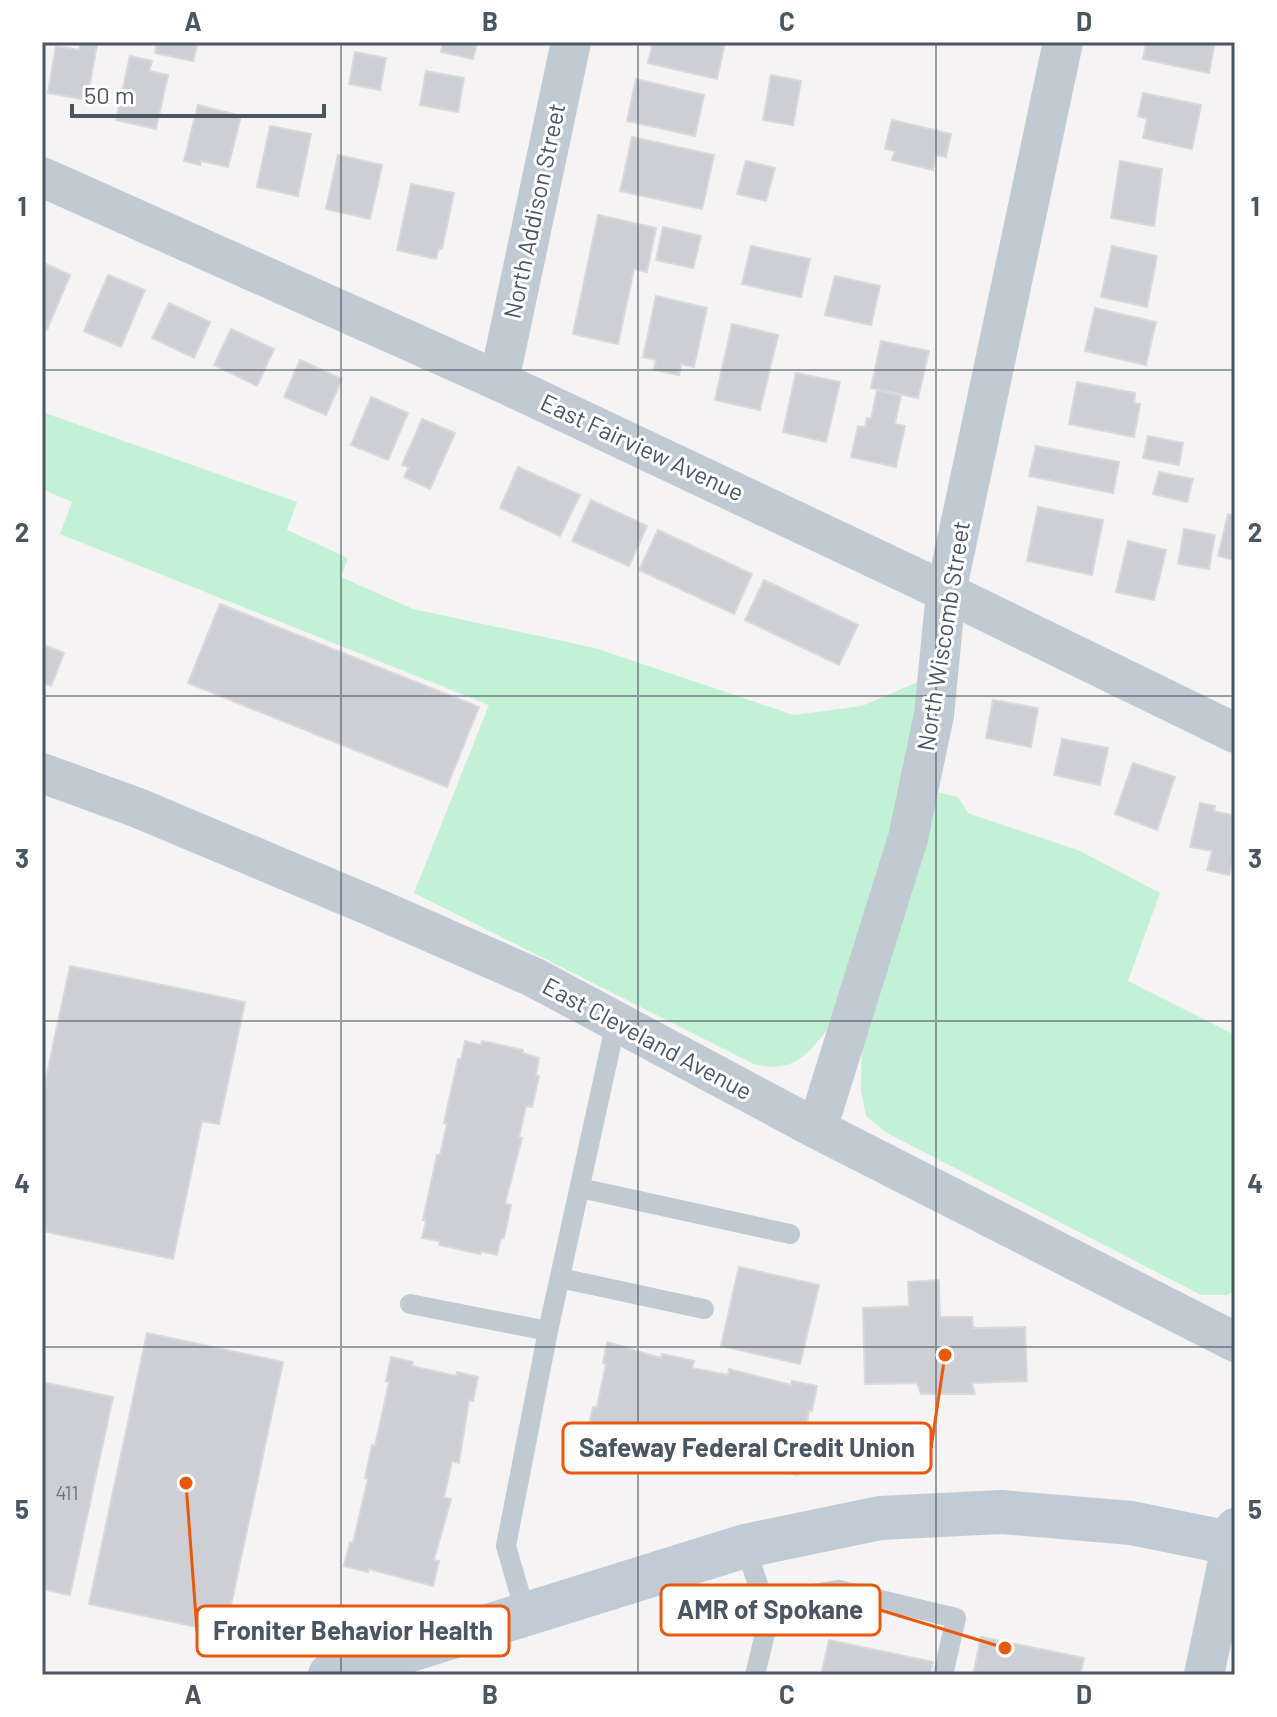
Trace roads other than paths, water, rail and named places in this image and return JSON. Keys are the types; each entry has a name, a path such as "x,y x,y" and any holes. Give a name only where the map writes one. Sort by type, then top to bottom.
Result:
{"main road":[{"path":"355,1672 745,1546 880,1518 1001,1512 1131,1523 1234,1539"}],"street":[{"name":"North Addison Street","path":"499,381 571,42"},
{"name":"North Wiscomb Street","path":"817,1129 908,838 934,715 946,592 1063,42"},
{"name":"East Fairview Avenue","path":"42,177 499,381 946,592 1235,733"},
{"name":"East Cleveland Avenue","path":"42,773 138,808 533,977 817,1129 1235,1342"},
{"path":"1204,1675 1234,1539"}],"lane":[{"path":"526,1615 506,1546 548,1331 616,1022"},
{"path":"580,1188 790,1234"},
{"path":"560,1278 704,1309"},
{"path":"410,1304 548,1331"},
{"path":"745,1546 769,1617 755,1675"},
{"path":"769,1617 813,1594 839,1590 956,1618 943,1675"}],"place":[{"name":"Safeway Federal Credit Union","path":"945,1355"},
{"name":"Froniter Behavior Health","path":"186,1483"},
{"name":"AMR of Spokane","path":"1005,1648"}]}
